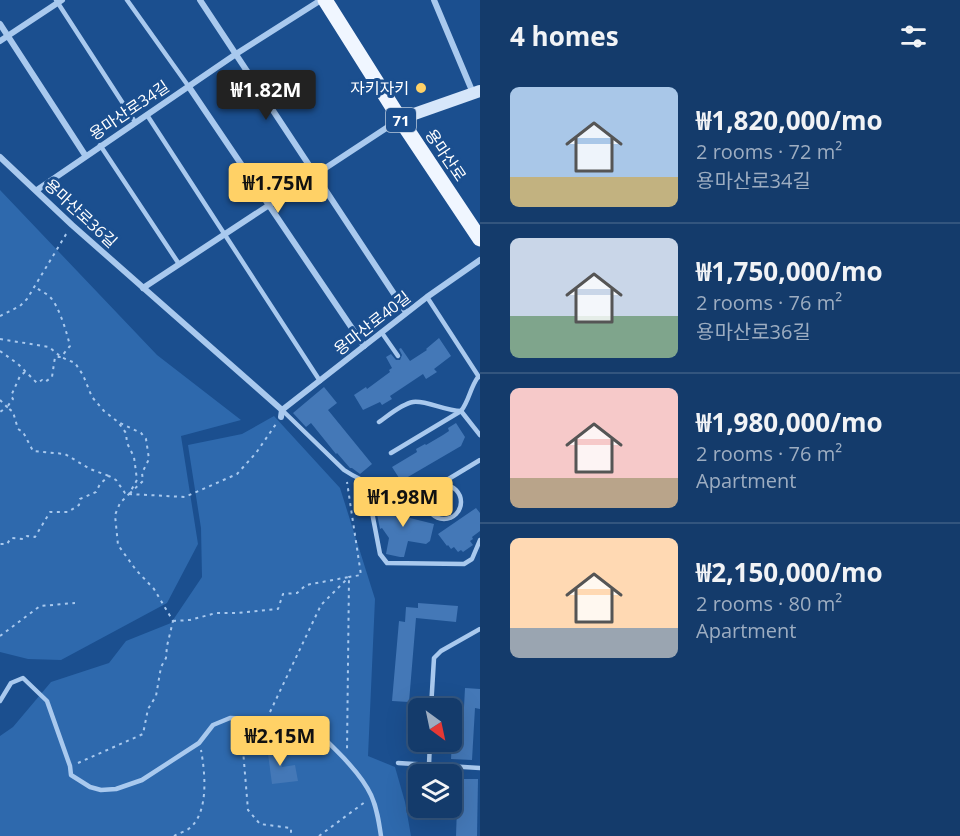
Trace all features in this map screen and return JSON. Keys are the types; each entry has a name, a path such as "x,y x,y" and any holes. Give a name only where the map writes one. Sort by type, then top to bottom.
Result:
{"main road":[{"name":"용마산로","path":"323,0 480,239"}],"street":[{"path":"200,0 406,312"},
{"name":"용마산로34길","path":"37,190 236,54 323,0"},
{"path":"143,288 400,119 476,93 434,0"},
{"path":"0,41 58,1"},
{"path":"0,24 86,155"},
{"path":"189,87 364,346"},
{"name":"용마산로36길","path":"0,157 282,414"},
{"name":"용마산로40길","path":"282,414 406,312 480,260"}],"lane":[{"path":"128,0 189,87"},
{"path":"58,1 135,122"},
{"path":"147,115 320,381"},
{"path":"100,146 179,264"},
{"path":"392,453 460,411 465,406 471,387 479,376 427,297"},
{"path":"382,333 398,356"},
{"path":"379,422 412,402 450,411 460,411"},
{"path":"460,411 480,435"},
{"path":"282,414 349,473 385,489 415,496 422,495 480,460"},
{"path":"366,481 380,554 387,563 464,564 472,559 480,540"},
{"path":"452,486 460,494 459,511 451,518 439,519 427,507 428,496 436,487 452,486"},
{"path":"432,698 434,658 441,651 480,629"},
{"path":"0,701 11,684 24,678 47,701 70,766 71,775 90,787 101,790 116,789 142,780 200,743 213,725 230,718 308,722 357,773 372,797 381,836"},
{"path":"398,763 414,764"},
{"path":"462,767 480,768"}],"path":[{"path":"0,316 20,306 27,299 72,225"},
{"path":"35,286 48,295 56,305 70,346 62,357"},
{"path":"0,339 49,347 75,363 92,397 104,411 118,422 141,433 146,439 149,459 142,473 143,481 120,503 115,515 118,546 154,589 173,621 166,658 161,667 156,696 148,709 143,734 70,766"},
{"path":"0,351 31,375 36,383 42,380 45,382 54,374 55,357 62,357"},
{"path":"0,412 13,399 11,396 17,381 26,372"},
{"path":"0,400 13,412 18,429 23,432 33,451 65,454 90,470 116,480 125,493 184,497 237,474 256,453 282,414"},
{"path":"118,422 126,434 127,443 136,463 136,480 129,494"},
{"path":"173,621 190,620 216,613 278,609 283,594 297,593 306,585 361,575 346,485 349,473"},
{"path":"0,544 7,544 11,538 35,537 50,512 68,512 78,505 80,499 96,492 100,484 109,476"},
{"path":"266,720 321,605 349,577"},
{"path":"346,763 349,577"},
{"path":"0,636 40,606 75,603"},
{"path":"248,719 242,738 248,810 260,824 291,828 291,836"},
{"path":"174,836 191,827 202,803 204,768 200,743"},
{"path":"319,836 372,797"}],"shaded area":[{"path":"0,190 157,355 241,420 181,436 198,544 167,603 61,660 28,659 0,652"},
{"path":"274,416 340,488 375,599 368,756 395,767 405,802 411,836 0,836 0,736 13,727 51,682 109,663 126,641 171,623 202,577 201,528 188,445 242,434"}],"building":[{"path":"439,338 451,356 434,369 437,372 426,379 423,374 390,396 392,399 382,405 380,402 363,410 354,395 366,387 367,389 390,372 392,368 386,357 391,354 396,360 400,360 402,355 399,349 401,348 410,361 427,350"},
{"path":"324,387 337,403 328,410 372,464 360,474 336,454 311,423 306,427 293,413"},
{"path":"456,423 465,437 461,446 401,481 392,467 417,452 416,449 449,431 448,428"},
{"path":"399,499 401,502 406,502 412,510 402,516 434,524 430,541 426,544 408,541 404,557 386,554 389,538 382,528 380,529 377,514"},
{"path":"476,508 480,513 480,531 470,541 473,545 463,552 461,550 458,552 454,547 451,549 438,534"},
{"path":"418,603 458,606 456,622 416,618 409,698 408,702 392,701 399,621 405,622 406,607 418,608"},
{"path":"465,688 480,689 480,709 475,708 472,760 451,759 451,752 462,752 462,707 464,707"},
{"path":"279,744 282,767 295,765 298,781 272,784 267,746"},
{"path":"462,779 478,779 477,836 456,836 457,818 462,818"}],"place":[{"name":"자키자키","path":"421,88"}]}
